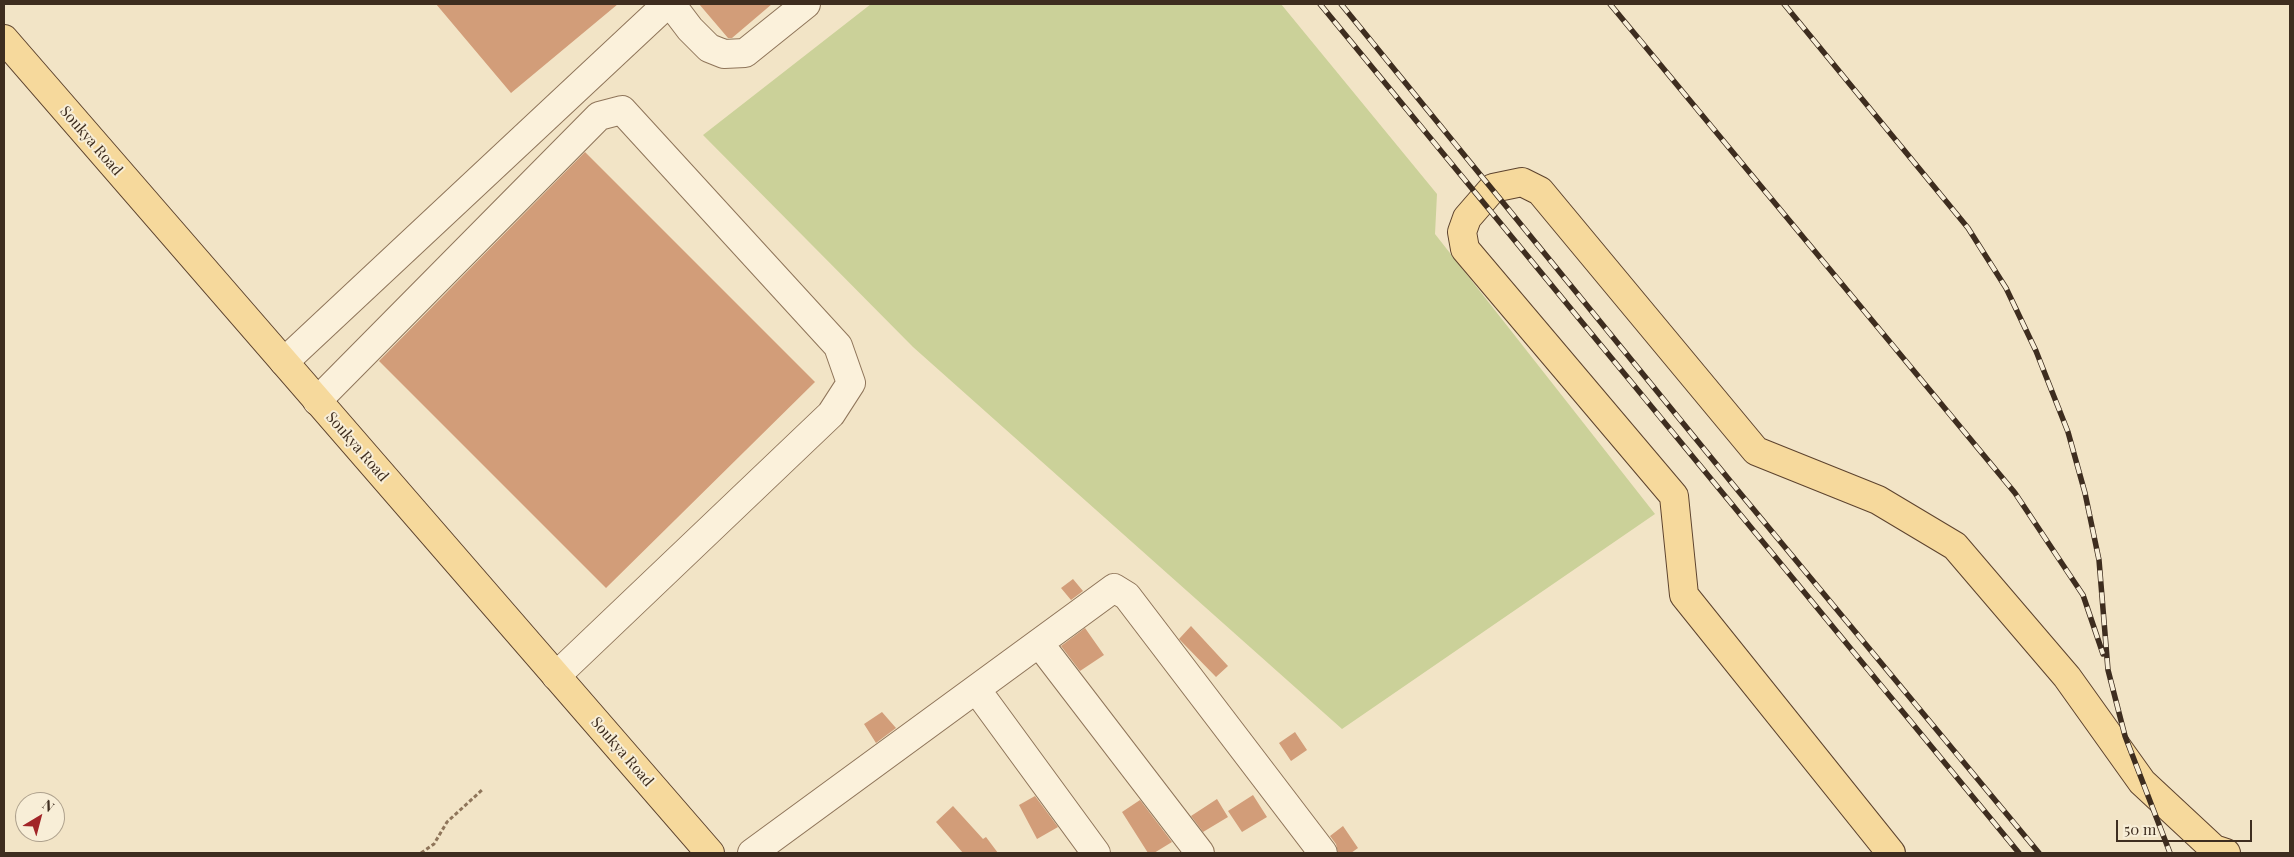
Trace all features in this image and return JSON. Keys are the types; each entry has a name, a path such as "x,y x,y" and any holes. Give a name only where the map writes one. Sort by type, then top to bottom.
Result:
{"main road":[{"name":"Soukya Road","path":"4,40 710,853"},
{"path":"1891,853 1684,595 1674,496 1465,249 1462,232 1467,218 1493,188 1522,182 1540,191 1756,451 1878,500 1955,546 2067,676 2142,782 2214,848 2226,853"}],"street":[{"path":"284,362 667,4"},
{"path":"671,4 690,29 709,48 724,54 745,53 806,4"},
{"path":"317,401 599,116 622,110 838,346 851,383 830,414 556,676"},
{"path":"752,853 1114,588 1127,596 1323,853"},
{"path":"1039,643 1200,853"},
{"path":"976,689 1096,853"}],"path":[{"path":"420,853 434,844 447,822 482,790"}],"green space":[{"path":"871,4 1281,4 1437,194 1435,234 1655,514 1342,729 913,347 703,135"}],"building":[{"path":"436,4 618,4 511,93"},
{"path":"699,4 772,4 732,38 728,38"},
{"path":"585,152 815,382 606,588 379,361"},
{"path":"1073,579 1083,591 1071,600 1061,588"},
{"path":"1191,626 1228,666 1216,677 1179,639"},
{"path":"1085,628 1104,655 1080,671 1061,646"},
{"path":"882,712 896,728 876,743 864,724"},
{"path":"1295,732 1307,750 1291,761 1279,743"},
{"path":"1253,795 1267,817 1242,832 1228,811"},
{"path":"1035,796 1058,827 1037,839 1019,805"},
{"path":"1217,799 1228,817 1203,832 1191,816"},
{"path":"1140,800 1172,842 1154,853 1148,853 1122,812"},
{"path":"953,806 983,839 986,837 998,853 963,853 936,822"},
{"path":"1343,826 1358,848 1351,853 1338,853 1336,844 1330,836"}],"railway":[{"path":"1320,4 2019,853"},
{"path":"1341,4 1740,493 2039,853"},
{"path":"1610,4 2015,493 2083,595 2103,654"},
{"path":"1784,4 1968,228 2006,288 2036,351 2068,432 2085,493 2099,560 2108,670 2125,736 2170,853"}]}
